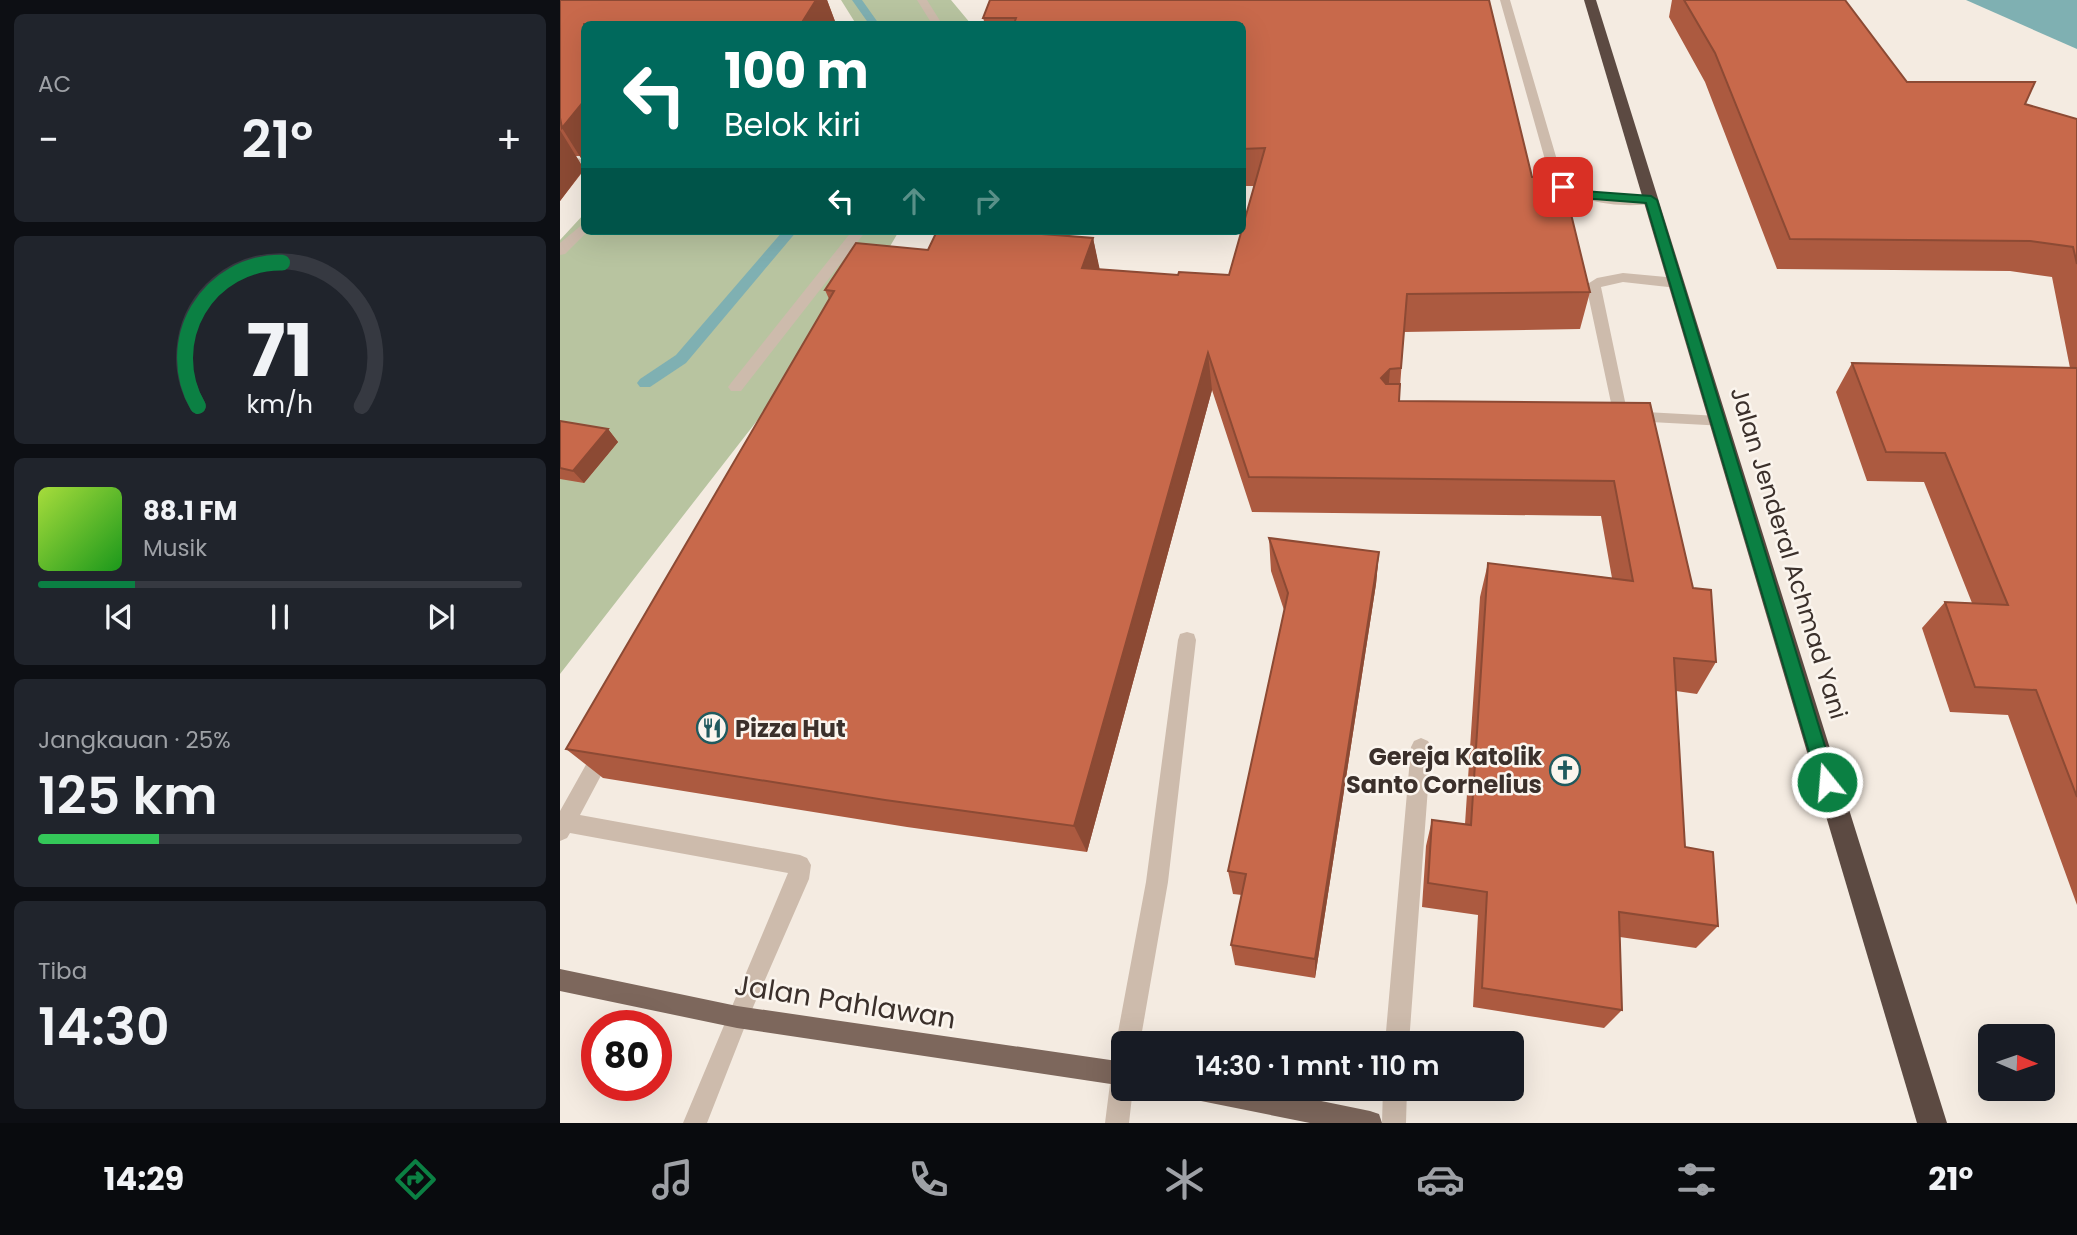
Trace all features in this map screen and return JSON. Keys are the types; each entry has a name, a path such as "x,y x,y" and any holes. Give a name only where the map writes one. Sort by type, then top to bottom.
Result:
{"highway":[{"name":"Jalan Jenderal Achmad Yani","path":"1590,0 1932,1123"}],"main road":[{"name":"Jalan Pahlawan","path":"560,981 737,1017 1111,1070"},
{"path":"1261,1101 1370,1123"}],"street":[{"path":"922,0 935,21"},
{"path":"1505,0 1556,178 1563,187 1581,194 1651,200"},
{"path":"560,161 581,163"},
{"path":"560,251 581,229"},
{"path":"736,387 856,235"},
{"path":"1677,283 1602,279 1593,285 1613,414 1719,422"},
{"path":"1130,1031 1157,882 1186,640"},
{"path":"611,738 562,826 800,865 798,879 737,1017 695,1123"},
{"path":"1398,1031 1421,747"},
{"path":"1117,1123 1120,1101"},
{"path":"1394,1123 1395,1101"}],"green space":[{"path":"841,0 951,0 968,21 854,21"},
{"path":"581,217 581,235 897,235 882,260 560,674 560,240"}],"water":[{"path":"1966,0 2077,0 2077,49"}],"building":[{"path":"560,0 816,0 803,21 581,21 581,105 562,128"},
{"path":"990,0 1489,0 1532,177 1562,177 1590,292 1407,294 1401,368 1390,369 1381,378 1386,384 1400,384 1399,401 1650,403 1693,588 1711,590 1716,662 1674,658 1685,847 1713,852 1718,926 1619,912 1622,1010 1482,988 1487,892 1428,883 1432,820 1471,825 1488,563 1633,581 1614,481 1249,477 1208,353 1074,826 885,800 566,749 834,291 825,290 856,243 928,250 935,235 1055,235 1093,238 1082,268 1178,275 1179,272 1229,275 1240,235 1246,235 1246,215 1265,148 1246,149 1246,21 1015,21 1016,18 983,18"},
{"path":"1684,0 1845,0 1907,82 2035,82 2025,104 2077,119 2077,264 2073,247 2030,241 1790,239 1715,53"},
{"path":"1852,363 2077,368 2077,797 2036,690 1975,687 1945,602 2008,605 1945,453 1886,452"},
{"path":"560,421 608,429 573,471 560,468"},
{"path":"1269,538 1379,552 1315,959 1231,945 1246,874 1228,871 1288,593"}],"waterway":[{"path":"857,0 872,21"},
{"path":"645,383 681,359 787,235"}],"place":[{"name":"Pizza Hut","path":"712,728"},
{"name":"Gereja Katolik Santo Cornelius","path":"1565,770"}],"route":[{"path":"1563,187 1581,194 1651,200 1827,782"}]}
